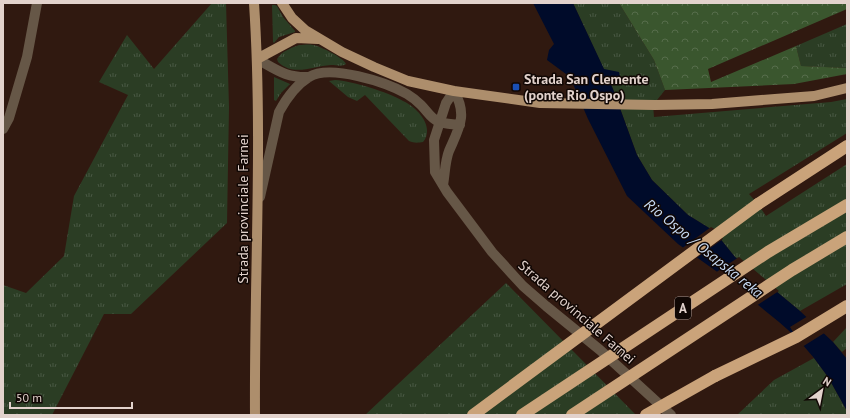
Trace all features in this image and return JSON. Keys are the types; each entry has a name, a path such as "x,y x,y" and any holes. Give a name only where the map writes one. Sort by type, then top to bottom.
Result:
{"highway":[{"path":"474,415 758,204 847,146"},
{"name":"A","path":"522,415 768,252 847,205"},
{"name":"A","path":"572,415 792,270 847,237"},
{"path":"646,415 715,376 796,337 847,306"}],"main road":[{"name":"Strada provinciale Farnei","path":"254,3 257,59 258,203 255,415"},
{"path":"282,3 292,18 305,30 320,40 374,67 408,81 454,91 540,103 653,105 712,104 814,96 847,88"},
{"path":"257,59 296,38 320,40"}],"street":[{"path":"3,130 9,118 27,57 37,3"},
{"path":"257,59 282,74 296,78 321,74 342,73 362,76 407,94 420,104 431,117 438,122 460,125"},
{"path":"258,203 279,112 286,99 309,77"},
{"path":"443,185 449,152 460,125 462,115 460,101 454,91"},
{"name":"Strada provinciale Farnei","path":"454,91 446,103 438,122 434,140 433,153 435,172 443,185 476,232 523,286 600,350 671,415"}],"green space":[{"path":"212,3 226,3 229,107 227,223 131,314 104,314 52,415 3,415 3,285 26,293 64,256 74,196 128,95 99,82 127,35 154,69"},
{"path":"573,3 619,3 654,60 665,90 653,105 654,117 831,102 847,99 847,133 749,194 766,216 847,164 847,284 800,311 735,257 714,231 688,215 652,180 637,155 613,89"},
{"path":"619,3 847,3 847,9 708,69 711,82 796,46 801,66 847,68 847,74 794,84 665,90 654,60"},
{"path":"272,5 277,6 283,17 295,31 279,37 274,43 273,42"},
{"path":"847,24 847,68 801,66 796,46"},
{"path":"299,45 311,45 321,48 337,56 346,64 297,70 290,69 278,62 277,59 281,54"},
{"path":"274,77 290,84 281,93 276,101 274,100"},
{"path":"335,80 351,82 370,88 388,94 409,104 419,113 426,124 426,136 423,142 416,143 409,141 365,95 357,101 348,97 329,81"},
{"path":"506,283 636,415 365,415"},
{"path":"847,327 847,348 842,352 833,342"},
{"path":"814,358 828,377 847,411 847,415 737,415 774,380"}],"water":[{"name":"Rio Ospo / Osapska reka","path":"533,3 573,3 604,69 619,72 620,76 607,76 637,155 652,180 688,215 714,231 735,257 800,311 833,342 847,359 847,411 828,377 796,337 716,271 678,244 627,196 588,119 570,77 547,60 549,50 554,44"}],"pier":[{"path":"711,227 715,229 723,239 695,259 681,249"},
{"path":"739,257 779,291 756,306 715,273"},
{"path":"808,316 826,332 802,347 790,327"}],"place":[{"name":"Strada San Clemente (ponte Rio Ospo)","path":"516,87"}]}
